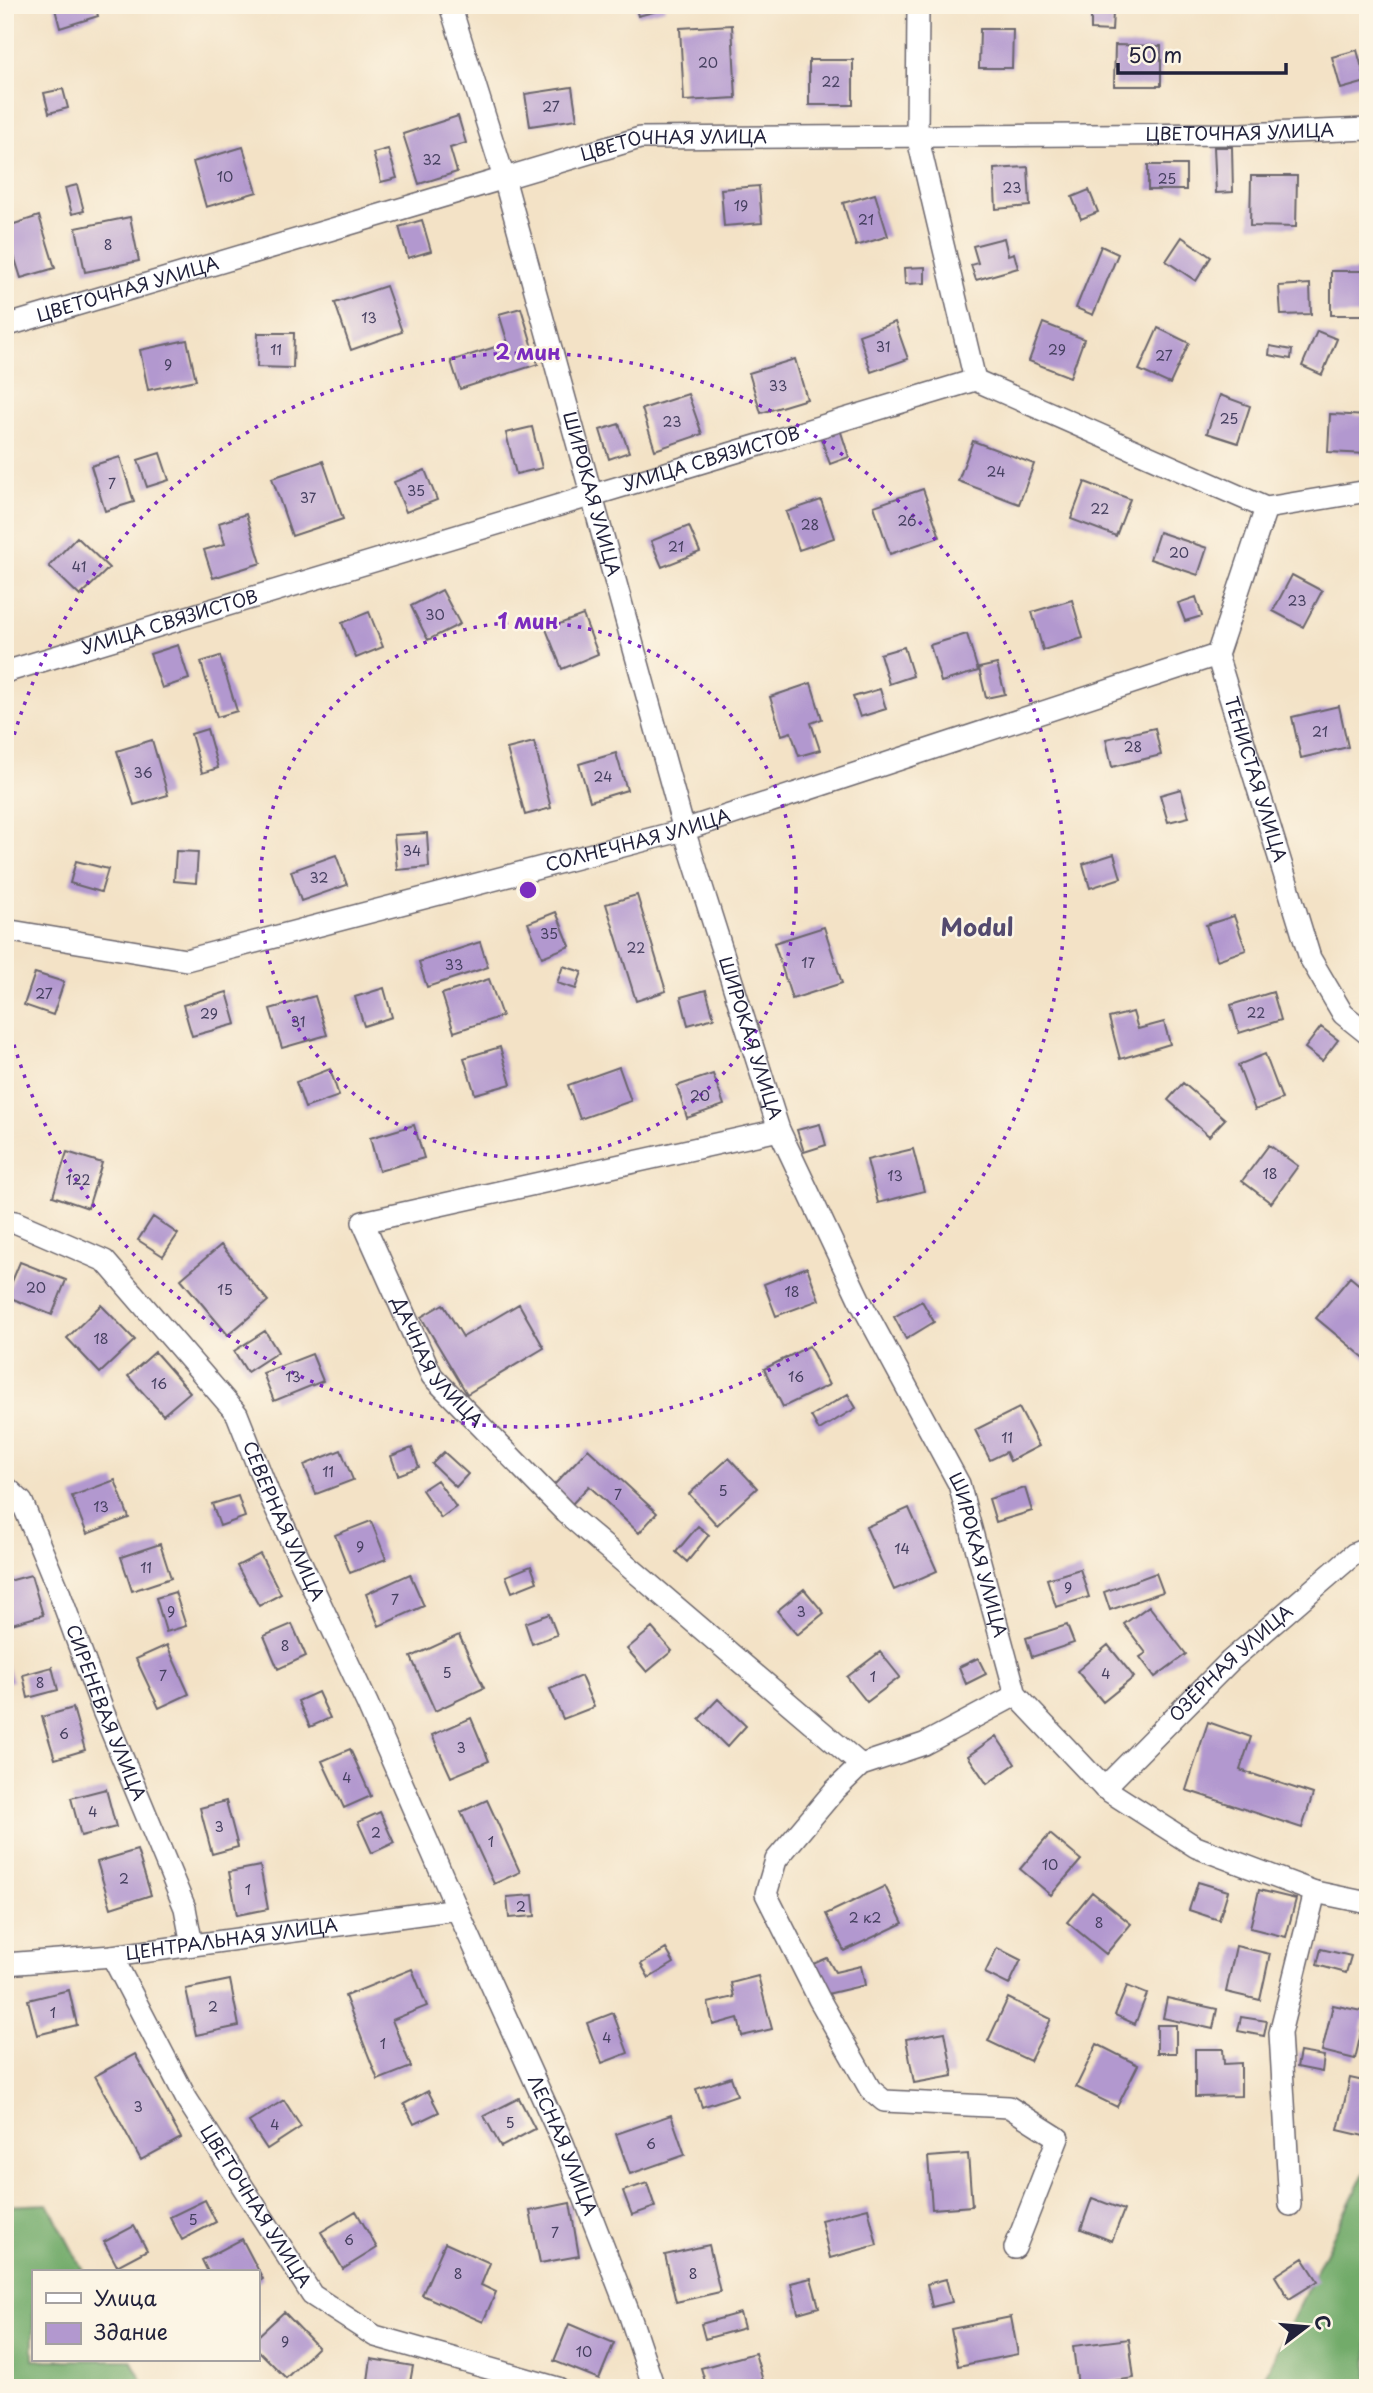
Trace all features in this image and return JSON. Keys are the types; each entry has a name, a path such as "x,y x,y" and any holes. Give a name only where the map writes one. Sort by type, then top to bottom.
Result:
{"street":[{"name":"ШИРОКАЯ УЛИЦА","path":"450,5 503,178 684,830 779,1130 859,1299 958,1484 1016,1695 1104,1788 1196,1847 1315,1892 1368,1903"},
{"path":"918,5 917,135 975,380 1266,508 1368,491"},
{"name":"ЦВЕТОЧНАЯ УЛИЦА","path":"5,326 640,138 1242,134 1368,129"},
{"name":"УЛИЦА СВЯЗИСТОВ","path":"5,672 975,380"},
{"path":"1217,655 1266,508"},
{"name":"СОЛНЕЧНАЯ УЛИЦА","path":"5,930 186,960 684,830 1217,655"},
{"name":"ТЕНИСТАЯ УЛИЦА","path":"1217,655 1310,958 1343,1014 1368,1034"},
{"name":"ДАЧНАЯ УЛИЦА","path":"779,1130 363,1222 432,1377 566,1513 861,1765"},
{"name":"СЕВЕРНАЯ УЛИЦА","path":"5,1220 104,1261 237,1414 268,1493 367,1703 457,1909"},
{"name":"СИРЕНЕВАЯ УЛИЦА","path":"5,1486 22,1502 58,1589 103,1711 184,1908 192,1945"},
{"name":"ОЗЁРНАЯ УЛИЦА","path":"1104,1788 1230,1661 1354,1554 1368,1548"},
{"path":"1015,2248 1058,2138 1009,2107 884,2101 870,2089 819,1999 766,1894 776,1860 834,1791 861,1765 924,1744 1016,1695"},
{"path":"1290,2206 1280,2033 1315,1892"},
{"name":"ЦЕНТРАЛЬНАЯ УЛИЦА","path":"5,1964 112,1956 457,1909"},
{"name":"ЛЕСНАЯ УЛИЦА","path":"457,1909 563,2143 629,2312 654,2388"},
{"name":"ЦВЕТОЧНАЯ УЛИЦА","path":"112,1956 186,2098 312,2295 375,2336 558,2388"}],"green space":[{"path":"1368,2165 1368,2388 1259,2388"},
{"path":"48,2204 83,2270 32,2270 32,2362 132,2362 146,2388 5,2388 5,2206"}],"building":[{"path":"54,5 95,5 98,16 60,28"},
{"path":"635,5 664,5 665,9 638,16"},
{"path":"1091,12 1113,12 1112,31 1091,30"},
{"path":"732,25 736,98 684,101 680,28"},
{"path":"980,29 1013,29 1012,68 979,68"},
{"path":"1115,45 1161,46 1161,86 1114,86"},
{"path":"1357,50 1366,82 1341,89 1332,57"},
{"path":"809,60 853,60 853,105 809,105"},
{"path":"572,87 577,119 530,126 525,94"},
{"path":"63,89 68,108 49,113 44,93"},
{"path":"458,116 466,143 450,148 457,172 419,184 403,134"},
{"path":"243,147 257,192 206,207 193,162"},
{"path":"1214,147 1232,147 1233,192 1216,193"},
{"path":"388,149 397,178 381,182 373,153"},
{"path":"1148,165 1186,165 1186,190 1148,190"},
{"path":"1028,167 1030,206 996,209 994,169"},
{"path":"1251,176 1297,176 1296,227 1250,226"},
{"path":"77,185 84,211 72,214 65,188"},
{"path":"759,186 762,223 724,226 721,189"},
{"path":"1089,190 1098,212 1081,219 1072,197"},
{"path":"875,194 888,236 856,246 843,203"},
{"path":"39,216 55,268 21,278 5,227"},
{"path":"130,217 139,261 85,272 76,228"},
{"path":"422,220 431,251 408,258 399,227"},
{"path":"1182,237 1211,257 1196,281 1166,261"},
{"path":"1004,238 1008,255 1014,253 1018,268 976,280 971,265 978,263 973,246"},
{"path":"1101,246 1118,254 1093,315 1076,308"},
{"path":"925,267 925,283 905,284 904,268"},
{"path":"1331,271 1368,271 1368,315 1331,315"},
{"path":"1310,284 1311,314 1281,315 1279,286"},
{"path":"386,286 402,332 351,350 335,303"},
{"path":"521,308 538,364 460,389 451,361 508,343 499,314"},
{"path":"895,322 908,359 871,372 859,335"},
{"path":"1043,323 1084,339 1070,377 1029,361"},
{"path":"1158,328 1189,343 1170,384 1139,370"},
{"path":"1317,331 1337,339 1322,375 1302,366"},
{"path":"258,333 294,333 293,368 257,367"},
{"path":"187,340 196,380 148,390 140,350"},
{"path":"1270,346 1292,350 1291,359 1269,355"},
{"path":"795,359 807,399 761,413 749,373"},
{"path":"688,394 702,434 655,450 642,409"},
{"path":"1220,395 1250,406 1238,443 1207,433"},
{"path":"1330,414 1368,416 1368,454 1328,452"},
{"path":"619,424 629,452 609,459 600,430"},
{"path":"839,426 849,457 830,464 819,433"},
{"path":"532,427 542,468 516,474 506,433"},
{"path":"973,441 1034,464 1019,504 958,481"},
{"path":"160,453 169,480 147,487 138,460"},
{"path":"120,457 134,502 105,511 91,466"},
{"path":"323,461 343,519 292,536 272,478"},
{"path":"425,470 437,500 406,512 394,482"},
{"path":"1085,482 1130,499 1116,536 1071,519"},
{"path":"923,489 940,537 890,554 874,506"},
{"path":"821,500 834,538 799,550 786,512"},
{"path":"246,514 261,563 213,578 204,550 225,544 219,523"},
{"path":"689,526 700,552 662,567 651,541"},
{"path":"1159,532 1207,548 1198,575 1150,559"},
{"path":"77,537 109,568 80,596 49,566"},
{"path":"1292,575 1322,591 1303,627 1273,611"},
{"path":"442,590 460,624 428,640 411,606"},
{"path":"1196,597 1202,616 1185,621 1178,603"},
{"path":"1072,600 1083,638 1043,650 1032,612"},
{"path":"369,612 383,647 356,658 342,623"},
{"path":"583,615 598,654 562,669 546,629"},
{"path":"967,634 978,671 941,682 930,645"},
{"path":"178,645 189,679 162,688 150,654"},
{"path":"904,647 913,676 889,684 880,654"},
{"path":"220,656 237,711 217,717 201,662"},
{"path":"997,664 1005,694 986,698 979,668"},
{"path":"811,683 822,719 811,723 820,750 799,756 791,732 782,735 770,697"},
{"path":"880,689 886,709 860,717 853,697"},
{"path":"1339,706 1348,747 1301,758 1292,717"},
{"path":"1155,728 1161,755 1112,767 1106,739"},
{"path":"207,729 218,768 202,773 191,734"},
{"path":"152,740 168,795 134,805 117,751"},
{"path":"534,742 551,808 525,815 507,749"},
{"path":"616,753 627,790 590,801 579,764"},
{"path":"1181,789 1189,817 1168,822 1160,795"},
{"path":"427,833 429,867 397,870 394,835"},
{"path":"176,851 198,852 196,883 174,881"},
{"path":"1114,854 1121,878 1090,888 1083,864"},
{"path":"336,855 347,885 301,901 291,871"},
{"path":"76,861 108,869 101,892 70,883"},
{"path":"637,895 666,991 636,1001 606,904"},
{"path":"556,912 570,946 542,957 528,923"},
{"path":"1234,916 1246,950 1217,960 1206,925"},
{"path":"824,927 842,983 792,999 774,943"},
{"path":"480,942 488,967 427,987 419,962"},
{"path":"563,966 582,972 576,989 557,983"},
{"path":"35,973 64,982 53,1015 24,1005"},
{"path":"489,979 502,1016 454,1032 442,994"},
{"path":"384,988 392,1017 364,1026 355,997"},
{"path":"706,990 714,1018 688,1025 681,997"},
{"path":"227,992 236,1024 192,1036 183,1005"},
{"path":"1273,992 1281,1020 1239,1033 1231,1005"},
{"path":"315,996 327,1035 282,1048 270,1009"},
{"path":"1133,1012 1138,1029 1164,1022 1170,1044 1120,1059 1109,1018"},
{"path":"1321,1027 1338,1040 1322,1061 1305,1048"},
{"path":"500,1047 511,1084 475,1094 464,1058"},
{"path":"1265,1054 1282,1099 1255,1110 1238,1065"},
{"path":"619,1067 631,1101 580,1119 568,1085"},
{"path":"330,1069 339,1096 305,1108 296,1082"},
{"path":"713,1074 724,1105 687,1118 677,1086"},
{"path":"1183,1083 1225,1119 1209,1136 1168,1100"},
{"path":"820,1124 826,1145 804,1152 797,1130"},
{"path":"414,1125 424,1158 379,1171 370,1138"},
{"path":"1269,1145 1298,1166 1271,1203 1242,1181"},
{"path":"913,1149 924,1191 878,1203 867,1160"},
{"path":"67,1152 102,1163 88,1208 53,1196"},
{"path":"153,1217 178,1234 163,1256 138,1240"},
{"path":"221,1245 268,1301 228,1335 181,1279"},
{"path":"20,1262 66,1280 52,1315 6,1296"},
{"path":"807,1267 819,1300 776,1316 764,1284"},
{"path":"1350,1277 1368,1292 1368,1361 1316,1318"},
{"path":"922,1301 934,1322 906,1339 894,1317"},
{"path":"443,1304 463,1337 519,1304 544,1348 467,1394 421,1317"},
{"path":"101,1305 135,1340 100,1373 67,1338"},
{"path":"265,1331 278,1352 247,1372 234,1351"},
{"path":"809,1346 829,1385 783,1407 764,1369"},
{"path":"155,1352 190,1392 163,1415 128,1376"},
{"path":"312,1354 323,1381 274,1401 263,1373"},
{"path":"848,1394 856,1408 819,1430 811,1416"},
{"path":"1019,1408 1039,1446 1010,1461 1006,1452 990,1460 975,1430"},
{"path":"412,1448 419,1467 398,1475 391,1456"},
{"path":"588,1449 657,1513 639,1533 589,1486 572,1504 553,1486"},
{"path":"341,1450 353,1480 316,1494 304,1465"},
{"path":"444,1452 468,1474 456,1487 432,1464"},
{"path":"729,1458 757,1488 717,1525 689,1494"},
{"path":"115,1480 129,1518 87,1534 72,1496"},
{"path":"437,1480 456,1507 441,1518 422,1490"},
{"path":"1025,1488 1032,1511 996,1522 989,1499"},
{"path":"238,1496 245,1517 220,1526 212,1504"},
{"path":"909,1508 937,1571 894,1590 866,1527"},
{"path":"371,1521 386,1559 350,1573 335,1535"},
{"path":"698,1526 709,1535 687,1562 676,1552"},
{"path":"160,1544 171,1578 132,1591 121,1557"},
{"path":"260,1554 281,1594 259,1606 237,1566"},
{"path":"531,1566 537,1582 512,1592 506,1576"},
{"path":"1080,1569 1089,1597 1056,1607 1047,1579"},
{"path":"1156,1573 1163,1592 1110,1610 1104,1592"},
{"path":"410,1574 424,1606 379,1626 366,1594"},
{"path":"31,1575 43,1615 5,1626 5,1582"},
{"path":"804,1589 824,1613 797,1635 777,1611"},
{"path":"175,1592 186,1626 166,1632 156,1598"},
{"path":"1149,1606 1186,1654 1155,1677 1140,1657 1146,1653 1124,1624"},
{"path":"549,1614 557,1635 532,1644 525,1623"},
{"path":"292,1624 306,1656 278,1669 264,1636"},
{"path":"1067,1625 1074,1643 1032,1657 1026,1638"},
{"path":"652,1628 672,1651 647,1672 627,1649"},
{"path":"459,1635 484,1688 435,1711 411,1657"},
{"path":"167,1645 189,1694 159,1708 136,1659"},
{"path":"1108,1645 1134,1677 1103,1702 1077,1671"},
{"path":"880,1652 900,1677 867,1702 847,1677"},
{"path":"5,1658 13,1681 5,1683"},
{"path":"978,1658 986,1674 966,1684 959,1667"},
{"path":"52,1667 58,1690 28,1698 23,1675"},
{"path":"581,1676 594,1707 563,1719 550,1689"},
{"path":"318,1692 330,1718 310,1727 298,1701"},
{"path":"718,1699 746,1726 727,1747 699,1719"},
{"path":"73,1708 85,1750 55,1759 42,1717"},
{"path":"471,1718 489,1761 451,1777 432,1735"},
{"path":"1208,1722 1251,1737 1240,1770 1313,1794 1302,1828 1186,1790"},
{"path":"996,1736 1015,1764 987,1784 968,1756"},
{"path":"350,1749 371,1796 344,1808 322,1761"},
{"path":"106,1789 116,1827 81,1836 71,1798"},
{"path":"487,1800 520,1872 494,1884 461,1812"},
{"path":"226,1801 238,1847 212,1854 200,1808"},
{"path":"380,1812 394,1843 372,1853 358,1822"},
{"path":"1050,1834 1081,1860 1051,1895 1020,1869"},
{"path":"137,1850 151,1895 111,1908 97,1862"},
{"path":"260,1866 268,1909 237,1915 229,1872"},
{"path":"1198,1882 1228,1891 1219,1920 1189,1910"},
{"path":"885,1886 903,1923 844,1951 826,1914"},
{"path":"1259,1890 1296,1899 1286,1937 1250,1928"},
{"path":"1092,1892 1131,1924 1106,1954 1067,1922"},
{"path":"533,1895 535,1916 509,1918 507,1897"},
{"path":"1236,1946 1270,1954 1260,2000 1226,1992"},
{"path":"997,1948 1021,1960 1009,1985 985,1973"},
{"path":"666,1949 674,1963 649,1978 641,1964"},
{"path":"1321,1949 1351,1956 1346,1973 1317,1965"},
{"path":"827,1958 835,1972 861,1966 865,1985 827,1994 813,1964"},
{"path":"412,1969 427,2006 392,2020 411,2067 378,2080 345,1996"},
{"path":"758,1976 772,2029 742,2036 738,2018 713,2025 708,2003 734,1997 731,1983"},
{"path":"230,1980 239,2026 196,2035 186,1989"},
{"path":"1127,1986 1147,1994 1135,2024 1115,2015"},
{"path":"69,1990 77,2025 37,2035 28,2000"},
{"path":"1008,1998 1051,2019 1030,2061 988,2041"},
{"path":"1167,1998 1217,2009 1213,2029 1163,2018"},
{"path":"1333,2005 1366,2012 1355,2059 1322,2051"},
{"path":"613,2013 628,2053 602,2063 587,2023"},
{"path":"1241,2017 1267,2021 1264,2036 1238,2031"},
{"path":"1157,2025 1176,2025 1176,2053 1157,2053"},
{"path":"945,2032 953,2076 914,2083 906,2039"},
{"path":"1097,2044 1138,2065 1117,2107 1076,2087"},
{"path":"1195,2049 1223,2049 1224,2064 1241,2063 1241,2096 1195,2097"},
{"path":"1300,2052 1324,2056 1322,2072 1297,2067"},
{"path":"135,2054 181,2138 141,2160 95,2076"},
{"path":"731,2077 737,2095 702,2107 696,2089"},
{"path":"1350,2078 1368,2082 1368,2137 1338,2130"},
{"path":"428,2091 439,2112 414,2124 404,2104"},
{"path":"519,2098 535,2129 501,2147 484,2116"},
{"path":"284,2100 301,2127 267,2149 249,2122"},
{"path":"671,2115 685,2155 630,2174 616,2134"},
{"path":"968,2154 972,2206 932,2209 928,2157"},
{"path":"647,2183 655,2207 632,2215 623,2191"},
{"path":"1092,2198 1124,2210 1112,2241 1081,2229"},
{"path":"205,2200 216,2222 182,2240 170,2217"},
{"path":"570,2203 579,2256 540,2263 530,2211"},
{"path":"868,2208 877,2245 830,2258 821,2220"},
{"path":"356,2211 377,2248 343,2269 321,2232"},
{"path":"134,2226 147,2250 117,2266 104,2242"},
{"path":"242,2239 258,2270 207,2270 202,2260"},
{"path":"445,2243 490,2263 481,2285 496,2292 483,2322 422,2295"},
{"path":"709,2245 720,2292 676,2302 665,2255"},
{"path":"1303,2258 1318,2281 1289,2299 1275,2276"},
{"path":"811,2278 819,2307 798,2313 791,2283"},
{"path":"946,2279 952,2302 932,2307 927,2284"},
{"path":"284,2312 318,2347 286,2378 259,2351 259,2335"},
{"path":"740,2313 744,2328 705,2339 701,2324"},
{"path":"1011,2317 1018,2354 958,2366 951,2329"},
{"path":"569,2324 614,2343 599,2379 554,2361"},
{"path":"1129,2339 1134,2378 1078,2386 1073,2346"},
{"path":"755,2353 765,2388 707,2388 701,2368"},
{"path":"371,2359 413,2366 409,2388 367,2388"}],"district":[{"name":"Modul","path":"977,928"}]}
